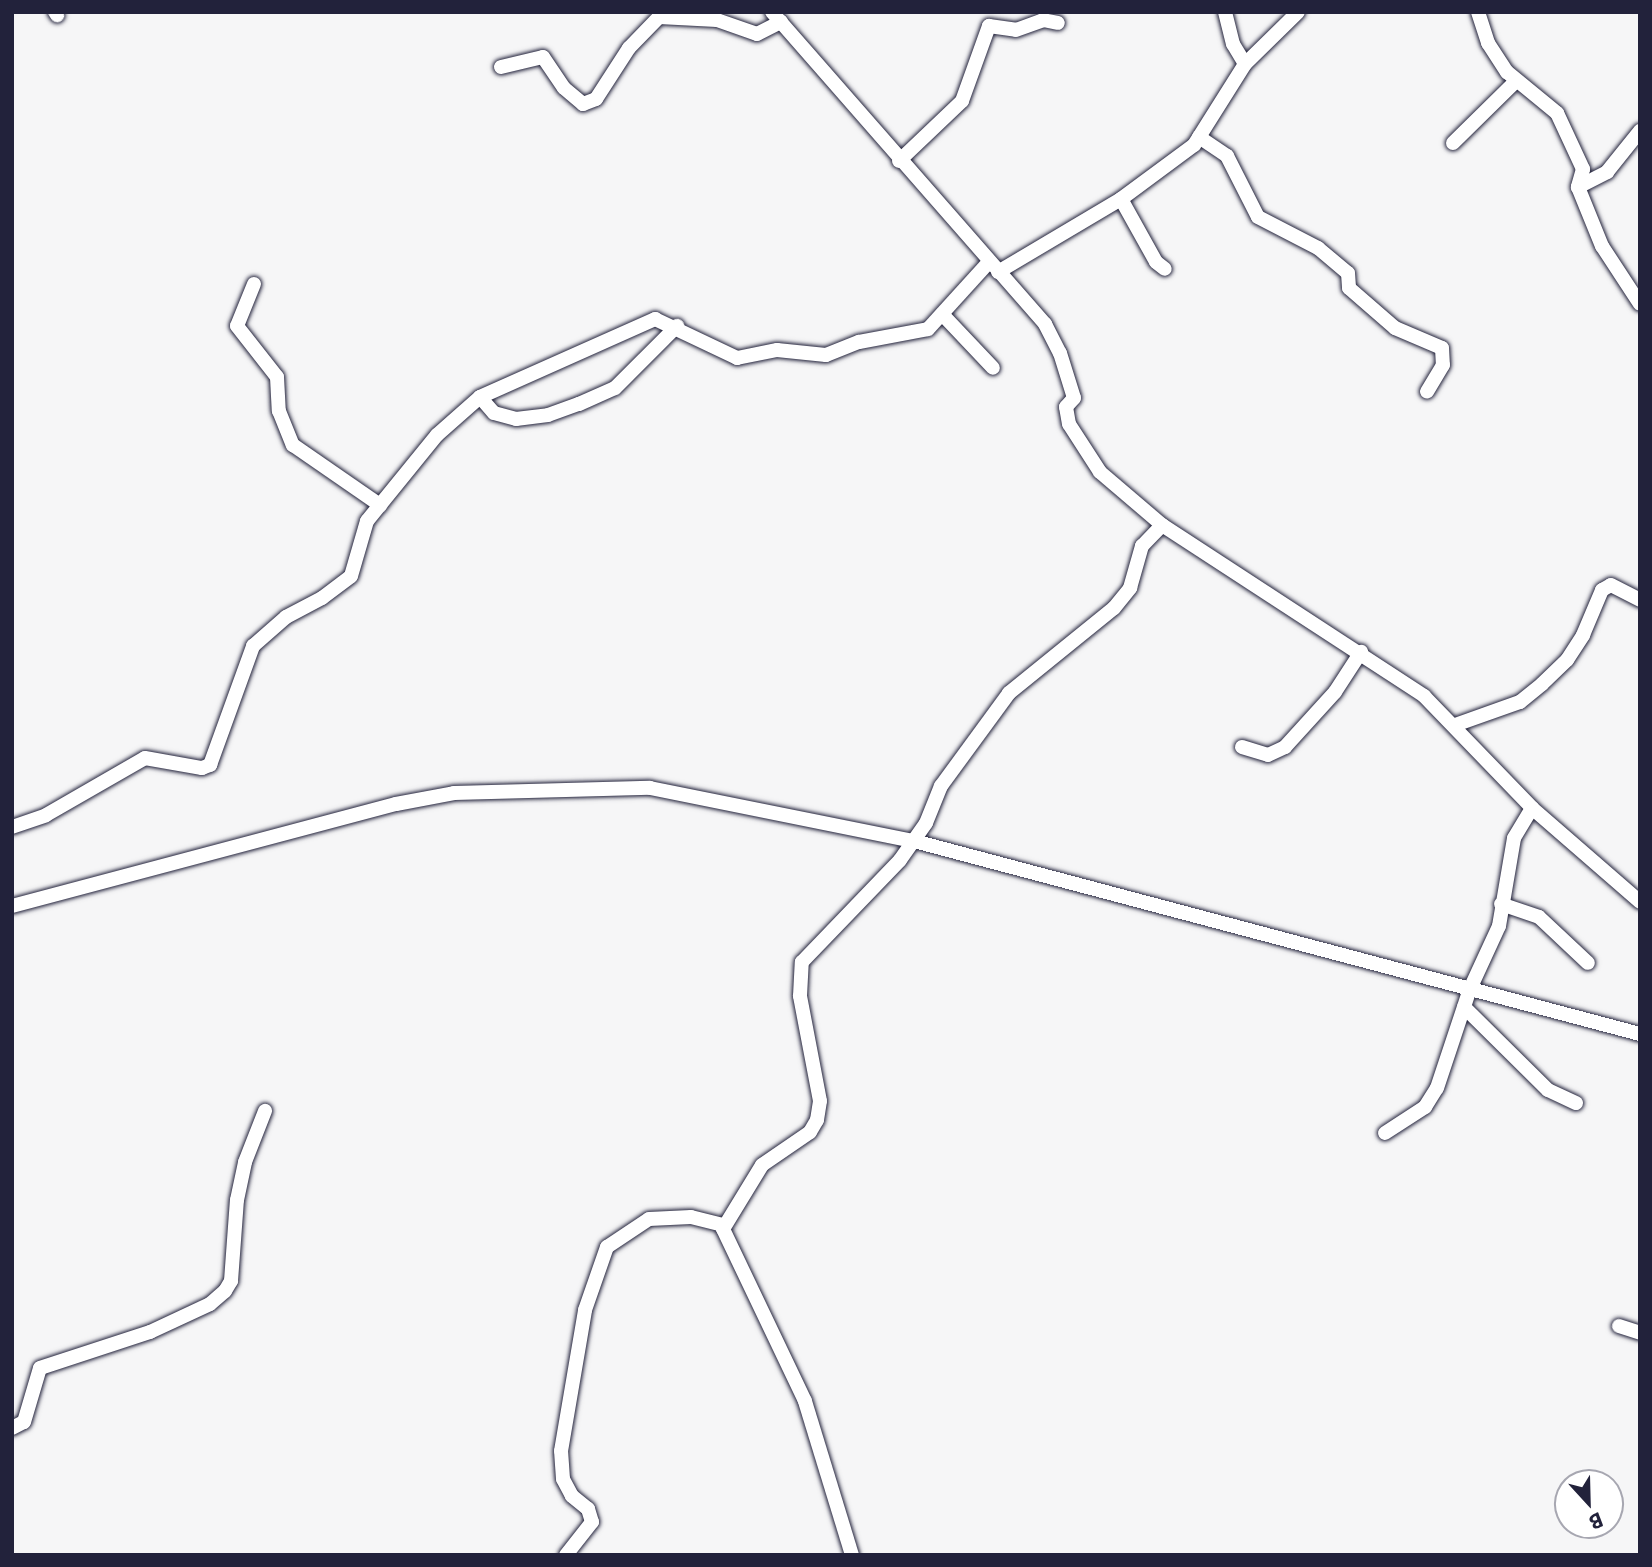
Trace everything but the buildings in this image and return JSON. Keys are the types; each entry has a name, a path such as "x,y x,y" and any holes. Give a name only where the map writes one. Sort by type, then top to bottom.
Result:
{"street":[{"path":"1225,12 1233,44 1245,64"},
{"path":"12,827 46,815 145,758 201,768 210,765 253,646 286,617 322,598 351,576 363,531 380,505 437,435 480,397 645,321 666,320 737,358 777,350 825,355 859,342 928,328 993,267 1121,199 1199,137 1245,64 1298,12"},
{"path":"1478,12 1488,43 1516,81 1557,113 1583,169 1578,187 1602,246 1640,304"},
{"path":"500,67 543,57 564,88 583,104 596,99 629,48 659,17 717,20 757,34 776,17 899,161 1045,324 1060,353 1074,398 1066,407 1075,437 1110,482 1162,525 1362,653 1423,696 1455,725 1532,808 1640,902"},
{"path":"899,161 962,101 989,26 1016,30 1043,20 1058,23"},
{"path":"1453,143 1516,81"},
{"path":"1578,187 1608,172 1640,131"},
{"path":"1199,137 1227,156 1258,218 1318,248 1348,273 1349,288 1395,328 1442,348 1443,365 1427,392"},
{"path":"1121,199 1156,262 1165,269"},
{"path":"254,284 237,326 277,377 279,411 293,445 380,505"},
{"path":"942,314 993,368"},
{"path":"480,397 494,413 516,419 558,412 615,388 677,326"},
{"path":"852,1555 805,1401 729,1250 724,1225 762,1165 810,1132 817,1120 820,1101 800,996 799,975 806,954 877,888 914,841 941,786 1009,693 1114,608 1130,588 1142,546 1162,525"},
{"path":"1455,725 1520,702 1542,684 1567,660 1583,635 1599,593 1606,587 1640,600"},
{"path":"1242,747 1268,755 1285,747 1335,692 1362,653"},
{"path":"12,906 396,804 454,793 650,788 914,841 1640,1034"},
{"path":"1385,1133 1424,1107 1437,1088 1464,1007 1499,926 1514,838 1532,808"},
{"path":"1501,904 1539,917 1588,963"},
{"path":"1464,1007 1548,1090 1576,1103"},
{"path":"12,1428 24,1422 40,1368 150,1332 210,1304 225,1291 231,1281 237,1200 245,1162 265,1111"},
{"path":"566,1555 592,1522 588,1509 572,1496 564,1479 561,1451 585,1310 607,1247 649,1219 691,1217 724,1225"},
{"path":"1619,1326 1640,1333"}]}
